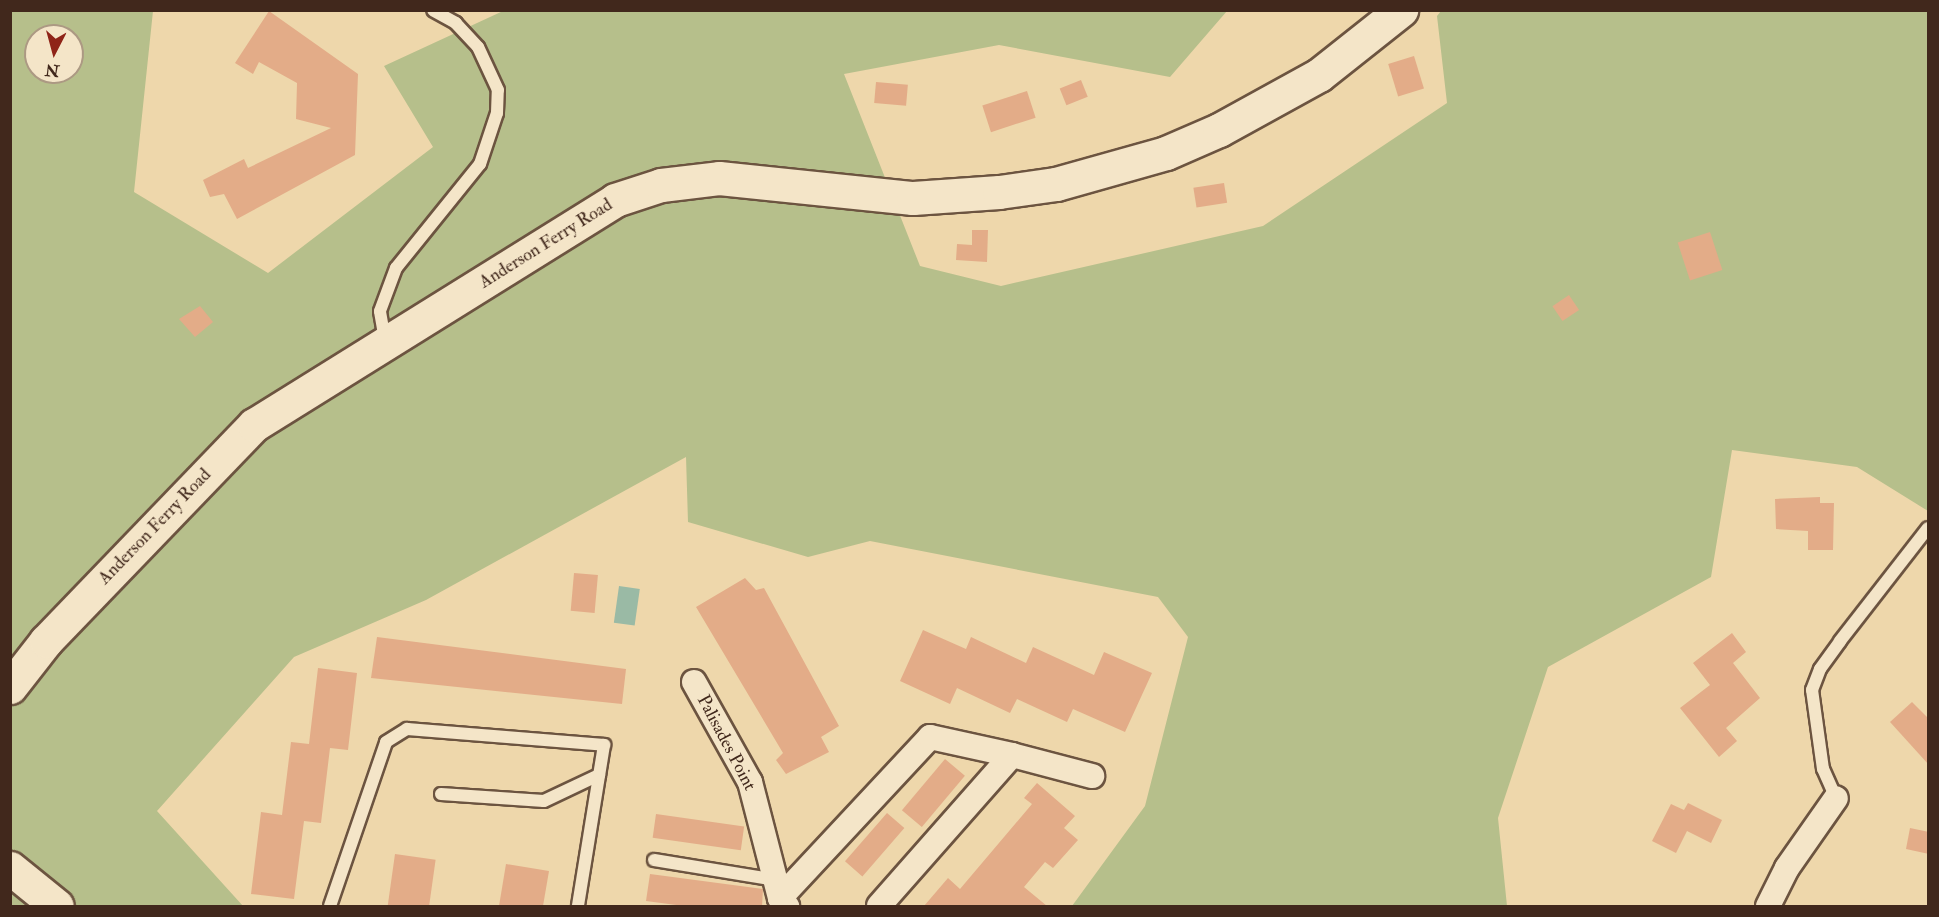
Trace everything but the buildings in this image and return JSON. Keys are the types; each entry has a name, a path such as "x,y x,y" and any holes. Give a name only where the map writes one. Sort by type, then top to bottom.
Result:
{"street":[{"name":"Anderson Ferry Road","path":"10,687 46,641 254,425 615,200 661,185 719,178 913,198 999,192 1056,184 1166,153 1229,125 1319,75 1401,10"},
{"name":"Palisades Point","path":"694,682 750,782 781,895"},
{"path":"781,895 930,737 1092,776"},
{"path":"879,906 1011,755"},
{"path":"1768,906 1787,868 1836,798"},
{"path":"10,868 57,906"}],"lane":[{"path":"385,343 380,311 385,291 396,268 480,164 497,113 498,90 478,47 456,23 433,10"},
{"path":"1836,798 1823,769 1812,690 1820,669 1929,528"},
{"path":"330,906 386,742 407,729 604,746 578,906"},
{"path":"441,794 544,801 599,775"},
{"path":"654,860 781,895"}],"green space":[{"path":"10,11 153,11 134,192 268,273 433,147 384,66 503,11 1227,11 1170,77 999,45 844,74 920,266 1001,286 1263,226 1447,103 1437,16 1441,11 1928,11 1928,511 1857,467 1732,450 1711,577 1548,667 1498,818 1507,906 1072,906 1145,806 1188,637 1158,597 870,541 808,557 688,522 686,457 426,600 294,657 157,811 243,906 11,906"}],"shaded area":[{"path":"619,586 640,589 635,626 614,623"}]}
